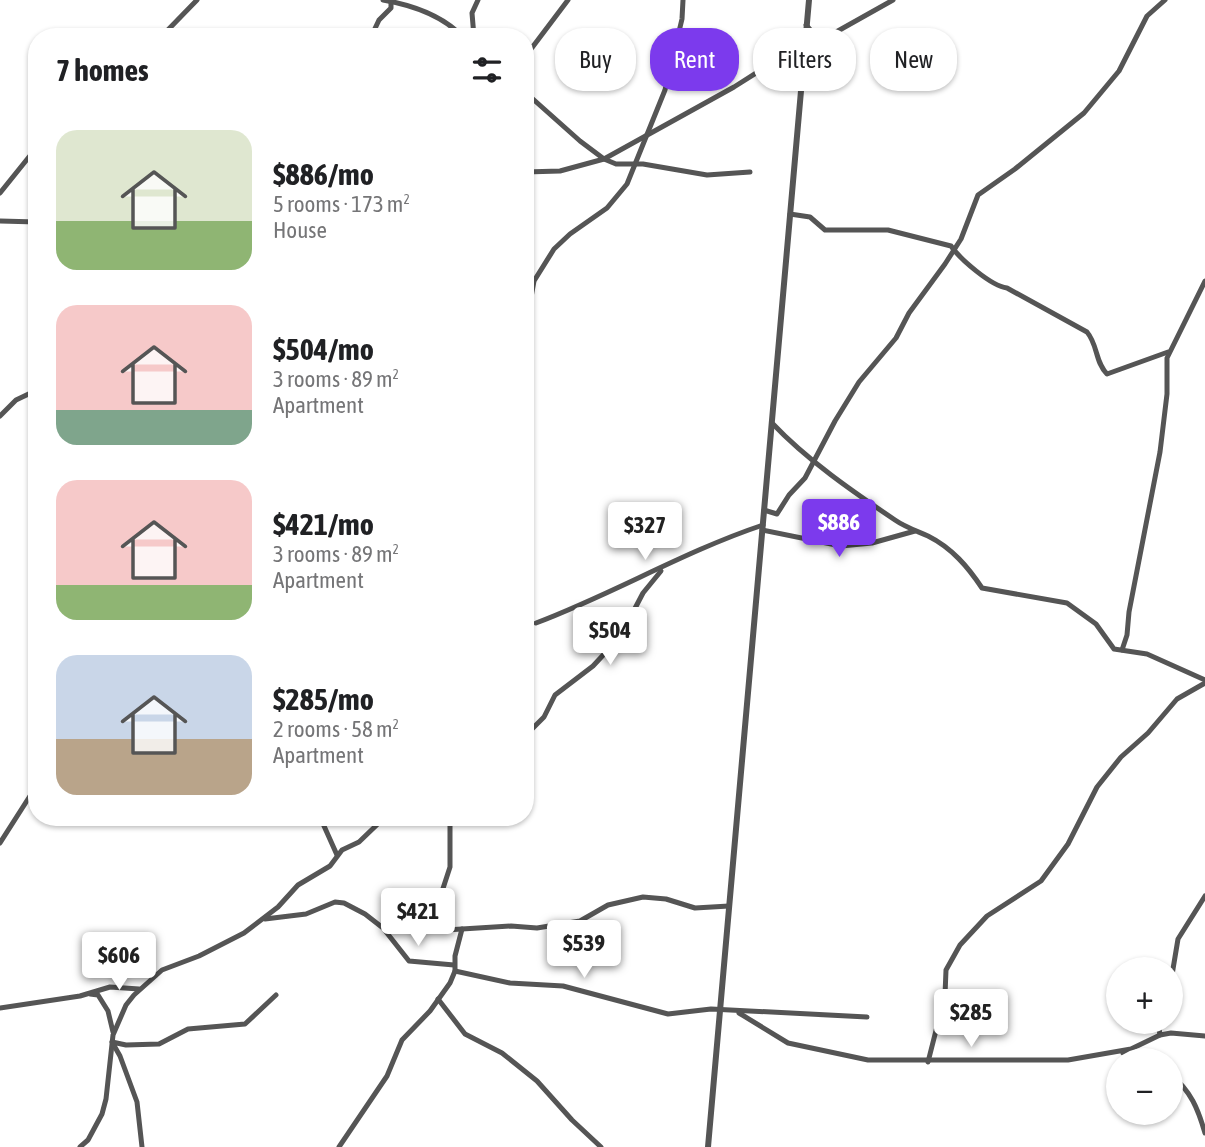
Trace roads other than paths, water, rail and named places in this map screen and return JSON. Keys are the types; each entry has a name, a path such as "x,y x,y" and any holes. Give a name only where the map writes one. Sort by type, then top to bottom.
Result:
{"street":[{"path":"170,28 197,0"},
{"path":"383,0 438,18 455,28"},
{"path":"473,28 472,13 478,0"},
{"path":"534,45 568,0"},
{"path":"534,283 554,249 620,196 627,184 665,90 682,19 683,0"},
{"path":"806,28 809,0"},
{"path":"843,28 893,0"},
{"path":"764,510 777,514 815,460 859,382 896,338 909,313 954,250 978,195 1016,169 1084,113 1119,71 1147,16 1165,0"},
{"path":"375,28 391,8 391,1"},
{"path":"534,172 560,171 604,159 753,75"},
{"path":"708,1147 801,91"},
{"path":"534,100 604,159 616,164 707,175 750,172"},
{"path":"0,193 28,158"},
{"path":"790,214 810,217 825,230 888,230 951,246 960,259 998,286 1007,288 1087,332 1094,342 1100,365 1107,374 1168,352"},
{"path":"0,221 28,222"},
{"path":"1122,650 1160,452 1167,394 1168,352 1185,325 1205,281"},
{"path":"0,416 16,400 28,394"},
{"path":"772,423 864,499 915,531 930,537 962,560 982,588 1067,603 1096,624 1112,647 1147,654 1205,681"},
{"path":"536,623 716,542 763,527 841,546 872,543 915,531"},
{"path":"534,727 544,717 555,695 593,666 620,637 643,593 663,568"},
{"path":"928,1062 945,995 946,970 960,945 987,916 1041,881 1068,844 1097,787 1121,757 1148,733 1177,699 1205,681"},
{"path":"0,843 28,799"},
{"path":"324,826 337,855"},
{"path":"80,1147 88,1140 102,1114 113,1039 126,1005 139,989 162,970 217,947 259,921 278,907 298,885 330,866 337,855 359,842 376,826"},
{"path":"433,928 433,919 450,867 450,826"},
{"path":"1175,957 1178,939 1205,896"},
{"path":"383,929 404,925 462,929 510,926 537,928 570,923 590,917 608,905 643,897 666,899 695,908 729,906"},
{"path":"259,921 306,915 339,902 365,914 383,929 409,961 455,968 510,982 563,986 668,1014 710,1009 739,1013 867,1017"},
{"path":"339,1147 387,1076 402,1040 438,999 455,968 462,929"},
{"path":"0,1008 110,988 139,989"},
{"path":"87,993 98,995 103,1002 113,1039 137,1102 142,1147"},
{"path":"113,1039 159,1044 188,1029 245,1024 276,995"},
{"path":"710,1009 721,998"},
{"path":"438,999 465,1034 502,1054 537,1081 572,1121 601,1147"},
{"path":"739,1013 788,1043 868,1060 1068,1060 1106,1054"},
{"path":"1129,1048 1171,1032 1204,1038"},
{"path":"1183,1085 1201,1115 1205,1133"}]}
